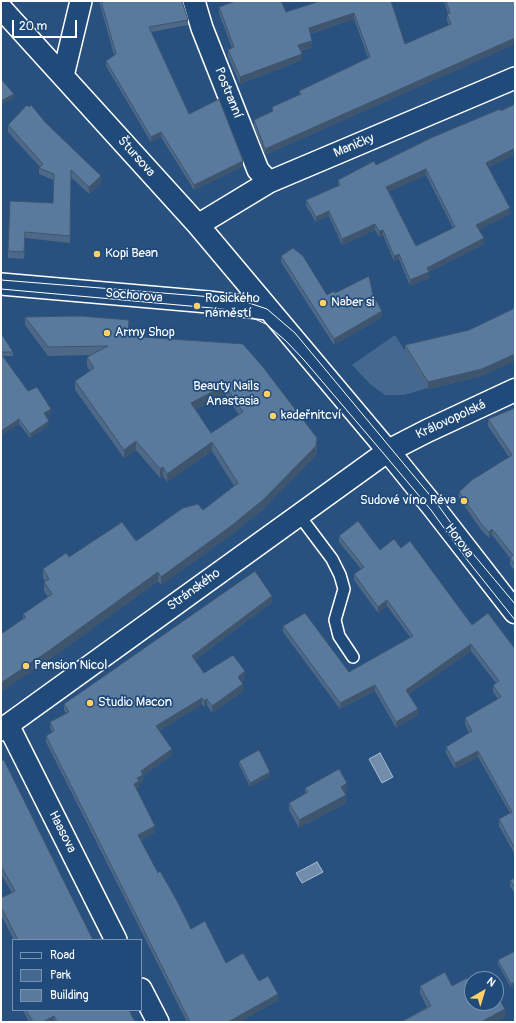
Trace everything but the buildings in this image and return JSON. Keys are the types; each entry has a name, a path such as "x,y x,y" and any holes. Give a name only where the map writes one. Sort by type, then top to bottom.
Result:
{"street":[{"path":"63,76 81,1"},
{"name":"Postranní","path":"194,1 202,28 258,170 269,182"},
{"name":"Štursova","path":"1,8 158,181 170,197 198,225 267,309"},
{"name":"Maničky","path":"198,225 269,182 515,78"},
{"name":"Sochorova","path":"1,284 208,302 267,309"},
{"path":"267,309 388,451"},
{"name":"Královopolská","path":"388,451 515,390"},
{"name":"Stránského","path":"4,727 388,451"},
{"name":"Horova","path":"388,451 515,612"},
{"name":"Haasova","path":"4,727 115,939"},
{"path":"142,991 158,1022"}],"lane":[{"path":"299,515 332,559 340,575 344,589 335,620 339,636 352,656"}],"green space":[{"path":"395,335 428,388 404,395 385,395 370,384 352,365"}],"shaded area":[{"path":"380,753 393,777 382,783 369,759"},
{"path":"317,862 323,872 302,883 296,873"}],"tram line":[{"path":"1,280 237,299 267,309 295,333 438,505 474,555 515,604"},
{"path":"1,289 223,309 246,315 266,324 286,341 304,360 384,454 431,510 468,561 515,620"}],"place":[{"name":"Kopi Bean","path":"97,254"},
{"name":"Naber si","path":"323,303"},
{"name":"Rosického náměstí","path":"197,306"},
{"name":"Army Shop","path":"107,333"},
{"name":"Beauty Nails Anastasia","path":"267,394"},
{"name":"kadeřnitcví","path":"273,416"},
{"name":"Sudové víno Réva","path":"464,501"},
{"name":"Pension Nicol","path":"26,666"},
{"name":"Studio Macon","path":"90,703"}]}
